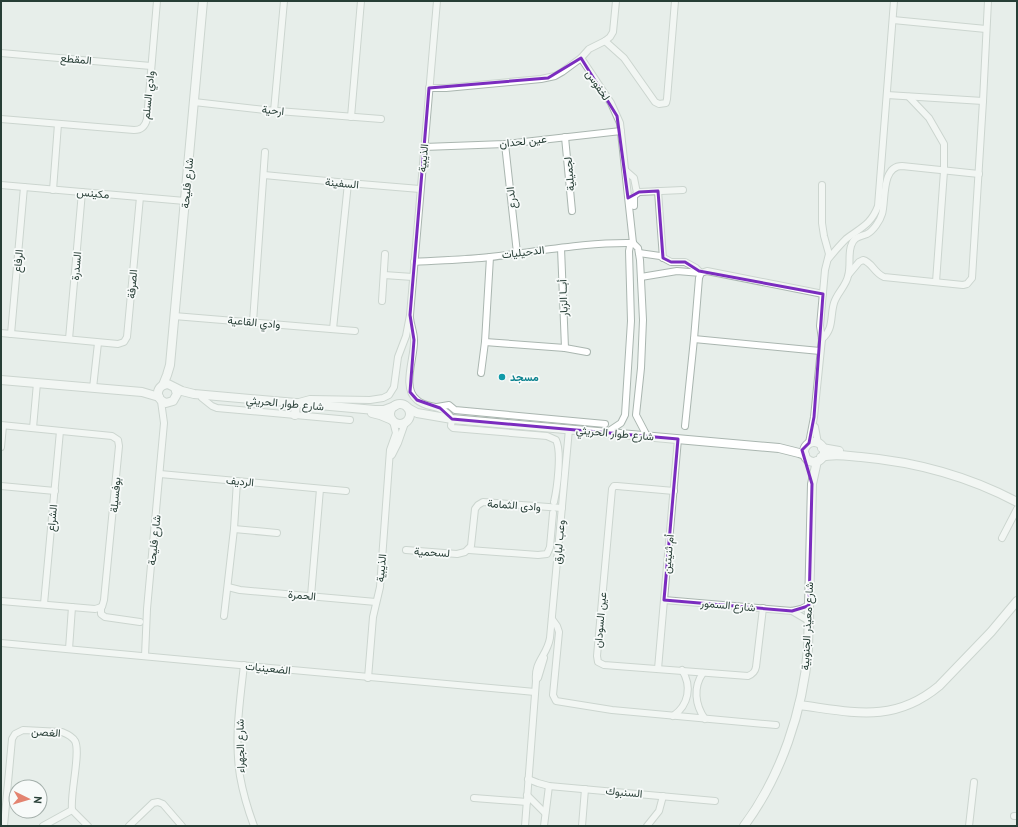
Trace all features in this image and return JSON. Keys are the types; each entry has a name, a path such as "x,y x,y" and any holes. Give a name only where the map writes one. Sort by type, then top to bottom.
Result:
{"street":[{"name":"وادي السلم","path":"1,119 134,130 143,128 147,119 157,1"},
{"name":"شارع فليحة","path":"162,386 168,375 170,365 203,1"},
{"path":"274,111 284,1"},
{"path":"351,117 362,1"},
{"name":"الذيبية","path":"296,409 306,400 370,400 382,398 389,395 394,386 398,357 406,336 410,315 437,1"},
{"path":"581,58 589,49 605,42 610,38 613,32 616,1"},
{"path":"605,42 624,58 655,102 659,104 666,103 675,1"},
{"path":"894,1 879,202 876,211 867,224 844,240 829,258 825,270 820,326 822,339 814,417 808,444 804,450 806,457 810,461 833,455 891,460 924,467 974,482 1017,502"},
{"path":"822,339 829,332 832,322 834,302 848,274 859,262 865,260 869,262 877,273 884,277 964,285 967,284 972,278 984,101 988,1"},
{"path":"892,20 986,28"},
{"name":"المقطع","path":"1,53 151,66"},
{"name":"لخفوس","path":"429,88 446,88 548,78 562,72 581,58 614,110 621,131 626,171 633,196 633,243 630,246 629,251 631,321 625,415 621,423 606,433"},
{"path":"887,95 984,101"},
{"path":"909,97 929,118 944,144 944,171 936,282"},
{"name":"ارحية","path":"194,102 274,111 381,119"},
{"path":"53,190 58,124"},
{"name":"عين لحدان","path":"424,147 505,144 621,131"},
{"name":"لجميلية","path":"565,137 572,211"},
{"name":"الدرع","path":"505,144 517,253"},
{"path":"253,322 265,152"},
{"path":"848,274 852,245 856,237 870,232 879,219 883,210 886,181 894,168 902,166 979,174"},
{"path":"626,171 634,178 634,206"},
{"name":"السفينة","path":"264,175 348,184 420,189"},
{"path":"333,329 348,184"},
{"name":"مكينس","path":"1,185 185,202"},
{"path":"822,185 822,223 829,258"},
{"name":"الرفاع","path":"11,334 24,187"},
{"path":"633,196 658,191 683,190"},
{"path":"658,191 663,258"},
{"name":"السدرة","path":"69,339 82,192"},
{"name":"الصرفة","path":"1,333 122,344 127,337 140,198"},
{"name":"لخفوس","path":"633,243 638,248 639,253 643,342 636,412 638,422 647,436"},
{"name":"الدحيليات","path":"414,262 490,257 561,248 633,243"},
{"name":"أبــا الزبار","path":"561,248 565,348"},
{"path":"639,253 656,255 671,262 689,263 701,273"},
{"path":"382,300 385,254"},
{"path":"481,373 485,342 490,257"},
{"path":"641,277 678,271 701,273 707,271 823,294"},
{"path":"685,426 699,278 701,273"},
{"path":"384,275 413,277"},
{"name":"الذيبية","path":"410,315 414,337 409,383 410,392 414,398 420,402 437,407 447,413 452,419 451,426 453,428 473,430"},
{"name":"وادي القاعية","path":"174,316 355,330"},
{"path":"406,336 414,337"},
{"path":"694,339 820,351"},
{"path":"93,388 98,342"},
{"path":"485,342 565,348 587,352"},
{"name":"شارع فليحة","path":"170,365 174,387"},
{"path":"1,380 142,392 168,384 174,387 177,394 173,401 166,403 142,392"},
{"path":"34,428 37,383"},
{"path":"160,399 158,392 162,386"},
{"name":"شارع طوار الحريثي","path":"174,387 186,393 296,409 375,410 388,409 396,406"},
{"name":"شارع طوار الحريثي","path":"173,401 185,398 202,398 296,409 376,414 393,421"},
{"name":"شارع فليحة","path":"145,656 147,609 164,423 160,399"},
{"name":"شارع فليحة","path":"164,423 173,401"},
{"path":"404,405 408,408 410,414 406,422 397,424 393,421 391,412 396,406 404,405"},
{"path":"437,407 449,405 456,410 605,424"},
{"name":"شارع طوار الحريثي","path":"408,408 417,413 452,419"},
{"path":"296,409 350,420"},
{"path":"814,417 815,430 823,452 819,459"},
{"name":"شارع طوار الحريثي","path":"406,422 417,418 452,419 569,429 779,448 799,452 806,457"},
{"name":"الذيبية","path":"368,678 373,617 380,587 390,450 396,433 393,421"},
{"path":"474,421 473,430 547,436 556,440 558,450 558,474 554,502"},
{"name":"الذيبية","path":"390,458 398,443 406,422"},
{"path":"496,432 497,423"},
{"path":"1,447 2,425"},
{"name":"بوفسيلة","path":"2,425 112,436 118,440 119,443 104,600 100,607"},
{"name":"وعب لبارق","path":"524,826 536,681 550,642 569,429"},
{"name":"الشراع","path":"44,604 60,431"},
{"name":"أم ثنيتين","path":"658,669 678,439"},
{"path":"808,444 814,442 836,451 890,456 930,464 975,478 1017,497"},
{"name":"شارع طوار الحريثي","path":"779,448 808,444"},
{"name":"شارع معيذر الجنوبية","path":"744,826 773,777 786,748 799,705 807,661 812,484 806,457"},
{"name":"شارع معيذر الجنوبية","path":"812,484 819,459"},
{"name":"الرديف","path":"160,474 346,491"},
{"path":"224,616 234,529 237,481"},
{"path":"1,486 55,491"},
{"name":"عين السودان","path":"674,491 617,486 614,486 612,489 597,656 597,660 600,664 703,673 752,675 756,667 763,608"},
{"path":"311,596 320,489"},
{"name":"وادى الثمامة","path":"469,550 472,542 475,508 483,502 562,508"},
{"path":"1002,538 1017,509"},
{"path":"469,550 538,555 546,554 550,547 553,514"},
{"path":"234,529 277,533"},
{"name":"لسحمية","path":"406,550 457,554 462,554 469,550"},
{"name":"الحمرة","path":"228,587 240,590 376,602"},
{"name":"شارع السمور","path":"664,600 792,611 809,605"},
{"path":"1,601 95,609 100,607 101,614 105,617 140,622"},
{"path":"799,705 873,713 893,710 913,704 939,686 991,632 1017,601"},
{"path":"69,649 72,607"},
{"name":"شارع السمور","path":"792,611 809,621"},
{"path":"552,619 559,632 553,695 556,701 612,710 776,725"},
{"name":"الضعينيات","path":"1,643 368,678 535,692"},
{"name":"شارع الجهراء","path":"244,665 240,700 238,754 244,796 254,826"},
{"path":"673,716 682,708 688,692 687,681 682,670"},
{"path":"703,673 697,684 696,693 699,707 706,719"},
{"path":"688,692 696,693"},
{"name":"الغصن","path":"4,826 12,739 15,734 23,730 62,732 71,736 74,740 77,750 72,810"},
{"name":"السنبوك","path":"528,779 549,786 715,801"},
{"path":"969,826 974,782"},
{"path":"544,826 549,786"},
{"path":"582,826 585,789"},
{"path":"647,826 659,810 663,796"},
{"path":"474,798 527,799 545,813"},
{"path":"129,826 153,803 158,802 163,804 182,826"},
{"path":"42,826 72,810 88,826"}],"highlighted area":[{"path":"581,58 617,116 628,198 639,192 658,191 663,258 671,262 685,262 699,271 823,294 814,417 809,443 802,450 812,484 809,605 805,607 792,611 664,600 678,439 452,419 440,408 417,400 410,392 414,340 410,315 429,88 548,78"}],"place":[{"name":"مسجد","path":"502,377"}]}
